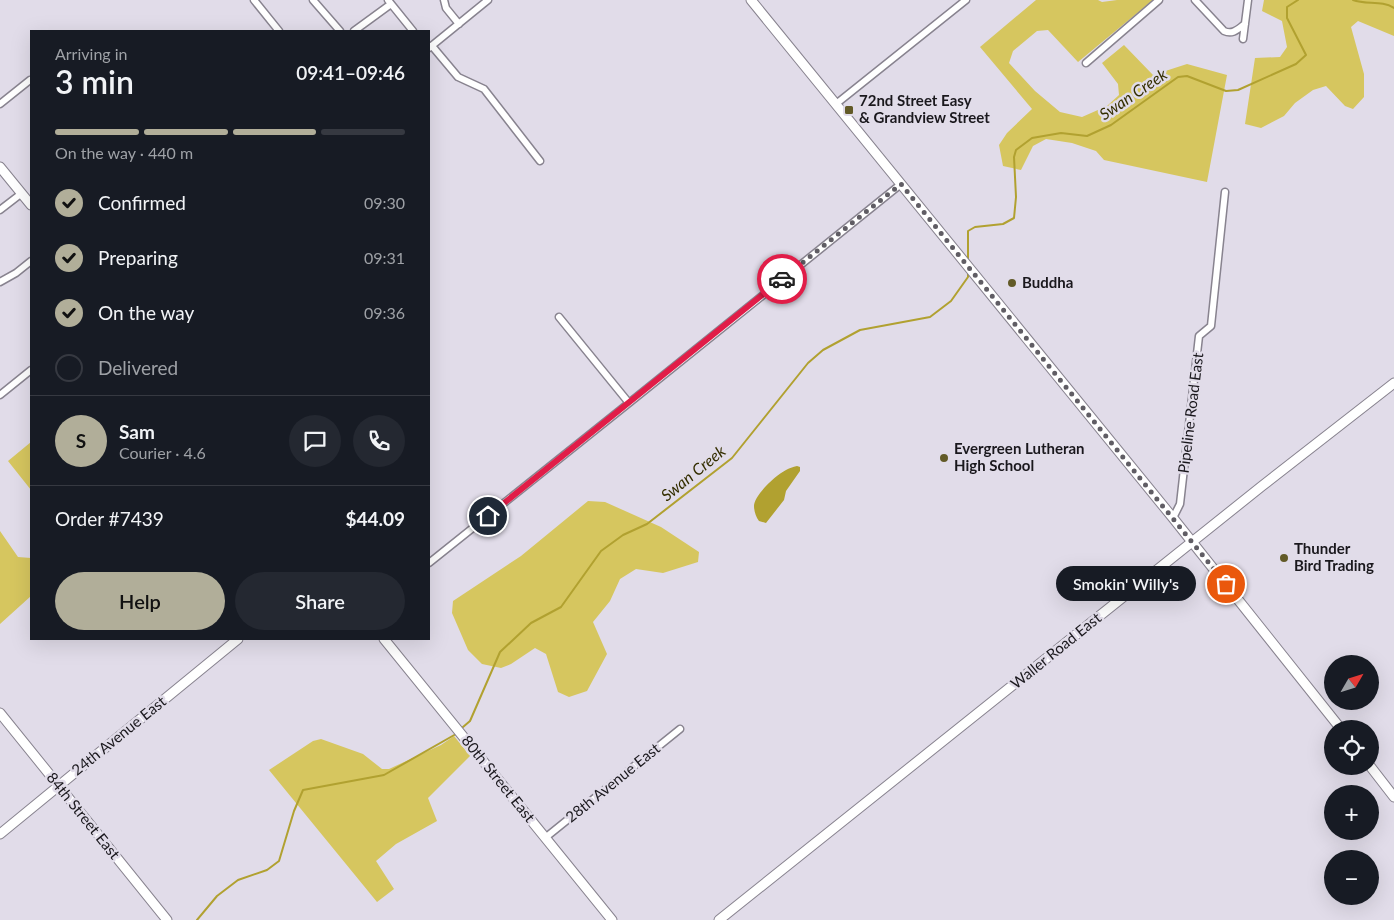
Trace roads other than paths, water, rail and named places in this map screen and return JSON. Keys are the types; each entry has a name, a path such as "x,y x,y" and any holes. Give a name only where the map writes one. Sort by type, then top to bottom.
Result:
{"street":[{"path":"254,0 278,30"},
{"path":"313,0 339,30"},
{"path":"444,0 446,8 459,24"},
{"path":"488,0 430,47 458,77 484,89 540,162"},
{"path":"836,104 966,0"},
{"path":"1086,63 1159,0"},
{"path":"1195,0 1218,27 1227,33 1235,32 1245,24"},
{"path":"1243,39 1248,0"},
{"path":"753,1 1192,542 1334,720"},
{"path":"355,30 389,2 412,30"},
{"path":"0,104 30,80"},
{"path":"0,167 30,204"},
{"path":"430,562 901,184"},
{"name":"Pipeline Road East","path":"1172,518 1180,504 1199,336 1211,326 1225,192"},
{"path":"0,210 22,193"},
{"path":"0,282 30,262"},
{"path":"558,317 629,403"},
{"path":"0,395 30,371"},
{"name":"Waller Road East","path":"719,920 1394,383"},
{"name":"24th Avenue East","path":"0,834 237,640"},
{"name":"80th Street East","path":"385,640 612,920"},
{"name":"84th Street East","path":"0,712 167,920"},
{"name":"28th Avenue East","path":"545,838 680,729"},
{"path":"1377,775 1394,797"}],"waterway":[{"name":"Swan Creek","path":"968,260 968,231 975,227 1003,224 1014,218 1016,197 1014,157 1016,150 1032,138 1061,133 1087,136 1111,125 1178,77 1187,76 1226,91 1238,90 1296,64 1306,55 1287,18 1287,7 1298,0"},
{"name":"Swan Creek","path":"1353,0 1384,4 1394,8"},
{"name":"Swan Creek","path":"463,727 470,721 500,652 531,623 561,607 601,551 623,535 647,524 732,458 808,363 823,350 860,330 930,317 951,301 968,277 968,274"},
{"name":"Swan Creek","path":"197,920 217,896 238,880 267,870 279,861 294,811 303,790 384,775 456,734"}],"place":[{"name":"72nd Street Easy & Grandview Street","path":"849,110"},
{"name":"Buddha","path":"1012,283"},
{"name":"Evergreen Lutheran High School","path":"944,458"},
{"name":"Thunder Bird Trading","path":"1284,558"},
{"name":"Smokin' Willy's","path":"1226,584"}]}
